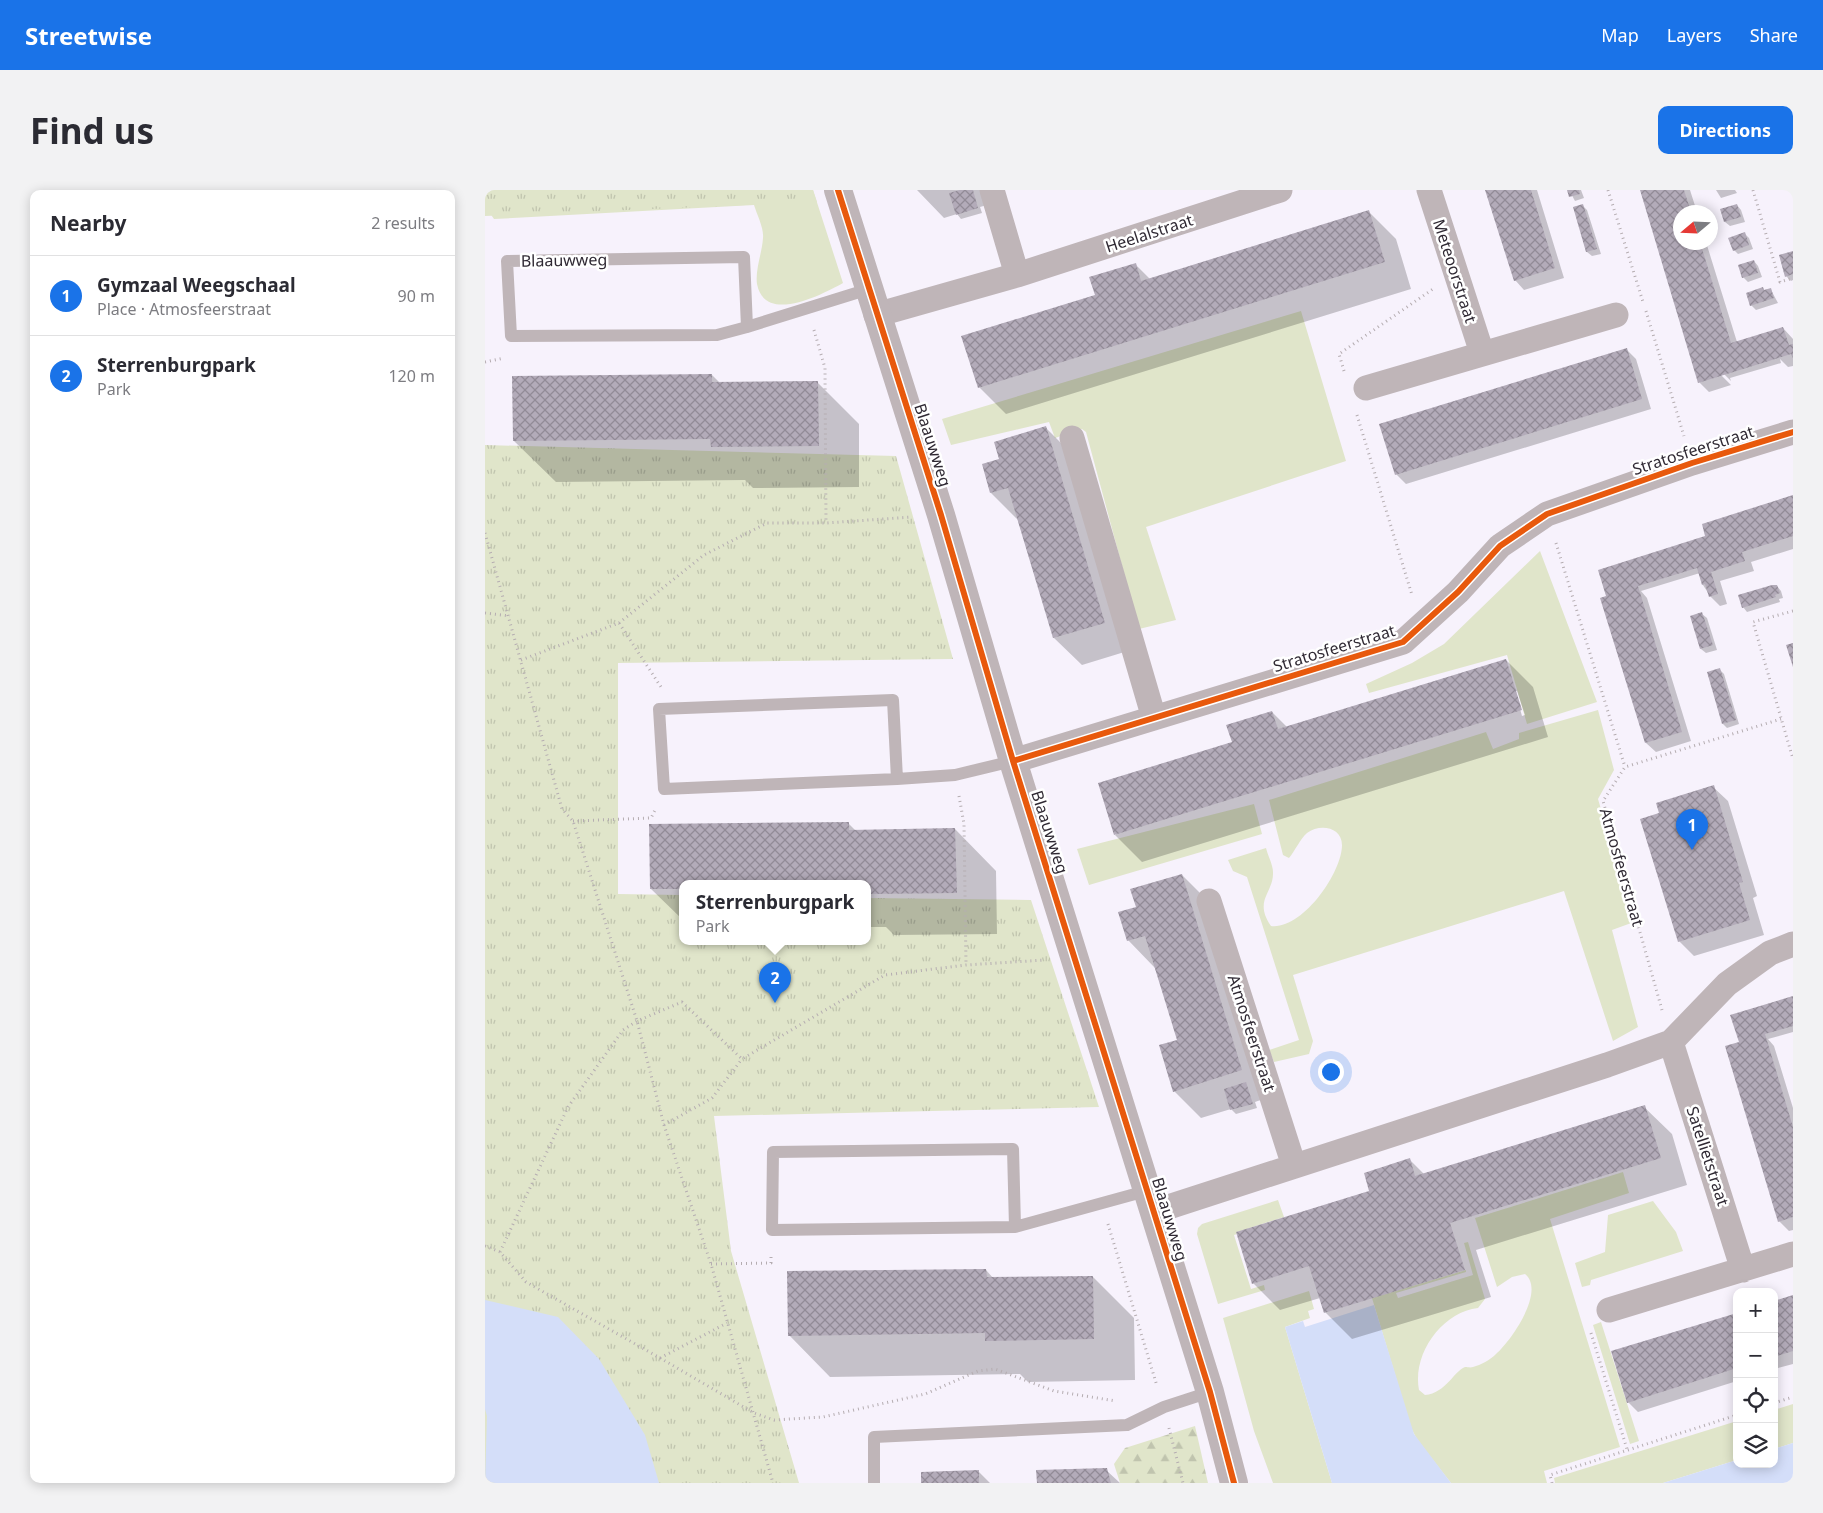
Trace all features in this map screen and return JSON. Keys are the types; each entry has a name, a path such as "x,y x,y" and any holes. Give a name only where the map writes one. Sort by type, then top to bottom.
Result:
{"street":[{"name":"Blaauwweg","path":"838,190 941,515 1013,761 1210,1392 1235,1483"},
{"path":"992,190 1017,275"},
{"name":"Heelalstraat","path":"873,302 1017,275 1280,190"},
{"name":"Meteoorstraat","path":"1429,190 1481,353"},
{"path":"1356,383 1481,353 1616,315"},
{"name":"Stratosfeerstraat","path":"1013,761 1403,642 1422,627 1500,546 1547,514 1692,463 1793,432"},
{"path":"1072,438 1153,718"},
{"name":"Atmosfeerstraat","path":"1209,901 1294,1166"},
{"path":"1150,1201 1294,1166 1597,1068 1671,1042 1727,984 1770,953 1793,944"},
{"name":"Satellietstraat","path":"1671,1042 1743,1270"},
{"path":"1609,1310 1793,1254"}],"lane":[{"name":"Blaauwweg","path":"747,327 744,257 507,261 511,336 717,335 747,327 807,310 873,302"},
{"path":"897,779 893,700 659,710 664,789 897,779 955,775 1013,761"},
{"path":"772,1230 773,1152 792,1151 1013,1149 1015,1227"},
{"name":"Blaauwweg","path":"772,1230 1015,1227 1102,1203 1150,1201"},
{"path":"874,1483 874,1437 1127,1425 1164,1407 1210,1392"}],"path":[{"path":"1753,190 1780,282 1793,278"},
{"path":"1356,383 1339,354 1432,290 1460,283"},
{"path":"807,310 825,368 826,523"},
{"path":"1356,412 1422,627"},
{"path":"1547,514 1625,767 1781,719"},
{"path":"521,660 619,623 704,555 767,523 826,523 941,515"},
{"path":"485,533 510,616 562,809 573,821 637,1021 663,1125 711,1264 755,1413 773,1483"},
{"path":"1793,611 1753,622 1793,759"},
{"path":"485,613 510,616"},
{"path":"619,623 675,709"},
{"path":"955,775 964,824 965,965"},
{"path":"573,821 651,818 664,789"},
{"path":"663,1125 712,1098 742,1059 885,975 965,965 1075,958"},
{"path":"500,1252 568,1107 623,1030 637,1021 682,1002 742,1059"},
{"path":"1102,1203 1164,1407 1183,1483"},
{"path":"711,1264 771,1263 772,1230"},
{"path":"485,1246 500,1252 526,1282 755,1413 774,1420 823,1417 925,1394 979,1371 995,1369 1054,1391 1164,1407"},
{"path":"1609,1310 1586,1318 1627,1449"},
{"path":"660,1358 727,1323"},
{"path":"1778,1402 1793,1397"},
{"path":"1552,1483 1550,1475 1733,1416"}],"green space":[{"path":"485,190 813,190 843,283 822,294 795,303 782,305 771,303 762,296 757,279 763,234 754,205 494,219 485,206"},
{"path":"485,190 813,190 817,202 485,216"},
{"path":"1301,311 1346,461 1146,527 1176,620 1139,629 1086,432 1082,429 1055,438 1049,422 951,445 942,419"},
{"path":"485,445 896,456 953,659 618,663 618,894 679,895 679,945 871,945 871,898 1031,900 1099,1107 714,1116 731,1251 799,1483 485,1483"},
{"path":"1540,551 1597,702 1527,724 1507,655 1369,693 1366,684 1412,663 1444,644"},
{"path":"1598,710 1614,770 1598,799 1634,922 1612,930 1638,1027 1613,1041 1564,891 1293,975 1313,1041 1309,1054 1274,1062 1269,1050 1299,1040 1247,877 1233,871 1228,860 1266,848 1273,872 1271,886 1264,903 1264,910 1271,926 1283,925 1307,910 1318,898 1335,870 1342,845 1341,839 1334,831 1329,828 1318,828 1304,836 1289,858 1283,855 1269,800 1486,732 1493,749 1519,739 1519,733"},
{"path":"1254,804 1262,834 1089,885 1077,849"},
{"path":"1623,1172 1629,1193 1550,1219 1620,1447 1544,1471 1547,1483 1451,1483 1418,1441 1411,1428 1372,1298 1466,1270 1466,1272 1396,1293 1398,1298 1473,1275 1464,1243 1468,1242 1485,1299 1478,1308 1465,1311 1453,1317 1442,1326 1432,1337 1425,1349 1418,1376 1419,1390 1425,1395 1439,1390 1461,1369 1479,1365 1496,1354 1510,1338 1529,1303 1530,1282 1525,1274 1512,1277 1497,1287 1475,1218"},
{"path":"1278,1200 1284,1217 1237,1232 1234,1235 1251,1289 1264,1285 1265,1290 1218,1304 1197,1234 1198,1228 1202,1224"},
{"path":"1653,1201 1676,1232 1683,1251 1591,1280 1590,1285 1582,1287 1575,1263 1605,1252 1608,1215"},
{"path":"1309,1291 1314,1309 1308,1311 1310,1318 1285,1327 1332,1483 1273,1483 1254,1431 1223,1318"},
{"path":"1601,1322 1639,1441 1630,1444 1593,1325"},
{"path":"1793,1404 1793,1443 1778,1448 1778,1423 1778,1409"},
{"path":"1733,1422 1733,1461 1663,1483 1555,1483 1554,1478"},
{"path":"1195,1426 1208,1483 1120,1483 1114,1464 1125,1448"}],"water":[{"path":"485,1300 558,1317 599,1359 645,1435 659,1483 485,1483 487,1416 485,1409"},
{"path":"1374,1305 1414,1434 1451,1483 1332,1483 1285,1327 1303,1321 1305,1327"},
{"path":"1793,1443 1793,1483 1663,1483 1733,1461 1733,1468 1778,1468 1778,1448"}],"building":[{"path":"960,190 973,190 978,208 956,215 949,193"},
{"path":"1485,190 1531,190 1555,268 1514,281"},
{"path":"1567,190 1579,190 1580,194 1569,197"},
{"path":"1640,190 1684,190 1689,205 1673,205 1673,250 1702,250 1731,343 1783,327 1789,345 1793,344 1793,358 1791,354 1698,383"},
{"path":"1583,204 1597,249 1586,252 1573,207"},
{"path":"1737,204 1741,217 1724,222 1720,209"},
{"path":"1369,210 1385,262 978,388 961,336 1095,295 1089,277 1136,263 1141,281"},
{"path":"1745,232 1749,245 1733,251 1728,238"},
{"path":"1793,251 1793,274 1785,277 1779,255"},
{"path":"1754,260 1758,273 1742,278 1738,265"},
{"path":"1763,287 1764,290 1771,288 1774,298 1750,306 1746,293"},
{"path":"1627,348 1642,399 1395,475 1379,424"},
{"path":"712,374 712,382 818,381 819,446 711,447 710,439 513,441 512,376"},
{"path":"1046,426 1105,623 1053,638 1008,488 990,493 982,464 999,459 994,442"},
{"path":"1793,495 1793,536 1742,552 1745,561 1711,572 1718,594 1709,597 1705,584 1702,585 1697,568 1638,586 1682,732 1645,743 1600,598 1606,596 1598,570 1705,536 1702,524"},
{"path":"1777,585 1780,593 1775,595 1776,597 1742,608 1738,595"},
{"path":"1702,612 1713,645 1700,649 1690,616"},
{"path":"1793,643 1793,667 1786,645"},
{"path":"1506,659 1522,710 1114,835 1098,783 1232,742 1226,725 1272,711 1278,729"},
{"path":"1720,668 1736,720 1722,724 1707,672"},
{"path":"1714,785 1743,882 1739,883 1750,920 1678,942 1640,819 1659,813 1656,803"},
{"path":"849,822 849,830 955,828 957,893 871,894 871,880 679,880 679,889 650,889 649,824"},
{"path":"1182,874 1242,1070 1173,1092 1159,1045 1177,1040 1145,936 1127,941 1118,912 1136,907 1130,889"},
{"path":"1793,996 1793,1026 1765,1034 1793,1127 1793,1217 1778,1222 1725,1046 1739,1042 1730,1015"},
{"path":"1246,1082 1253,1104 1230,1110 1224,1089"},
{"path":"1645,1105 1661,1158 1450,1223 1465,1270 1324,1313 1309,1266 1252,1284 1236,1232 1369,1191 1364,1173 1410,1158 1415,1176"},
{"path":"986,1269 987,1277 1093,1276 1094,1339 985,1341 985,1333 788,1336 787,1271"},
{"path":"1793,1295 1793,1351 1778,1356 1778,1333 1778,1300"},
{"path":"1733,1314 1733,1369 1627,1403 1611,1351"},
{"path":"1107,1468 1111,1483 1037,1483 1036,1470"},
{"path":"979,1470 979,1483 921,1483 921,1472"}],"cycle path":[{"path":"838,190 941,515 1013,761 1210,1392 1234,1483"},
{"path":"1013,761 1403,642 1458,592 1500,546 1547,514 1692,463 1793,432"}],"place":[{"name":"Gymzaal Weegschaal","path":"1692,850"},
{"name":"Sterrenburgpark","path":"775,1003"}]}
